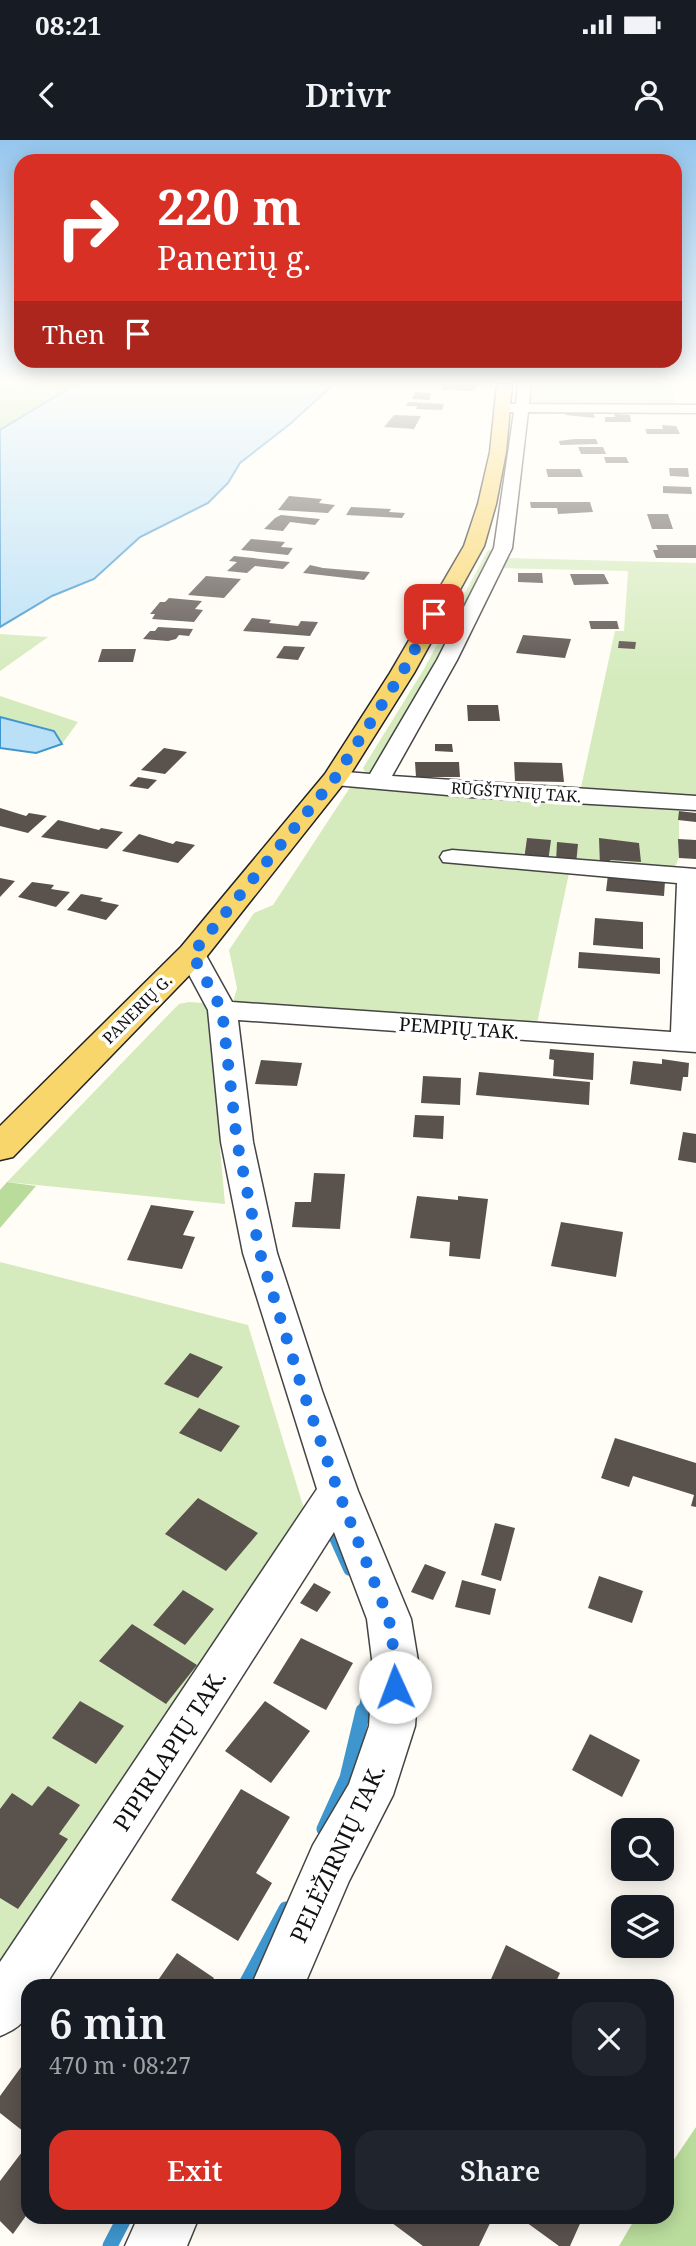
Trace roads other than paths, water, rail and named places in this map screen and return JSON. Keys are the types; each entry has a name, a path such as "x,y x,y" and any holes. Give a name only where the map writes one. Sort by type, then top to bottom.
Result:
{"main road":[{"name":"PANERIŲ G.","path":"0,1147 192,954 335,778 402,673 474,545 492,482"}],"street":[{"path":"377,782 447,660 503,548 512,482"},
{"name":"RŪGŠTYNIŲ TAK.","path":"335,778 696,803"},
{"path":"452,857 693,877 690,1043"},
{"name":"PELĖŽIRNIŲ TAK.","path":"192,954 222,1010 237,1142 260,1253 303,1391 338,1491 389,1619 396,1667 392,1726 369,1795 331,1863 280,1979"},
{"name":"PEMPIŲ TAK.","path":"222,1010 690,1043"},
{"name":"PIPIRLAPIŲ TAK.","path":"0,2009 338,1491"},
{"path":"155,2246 166,2224"}],"water":[{"path":"0,482 228,482 208,503 140,537 94,579 52,596 0,627"},
{"path":"0,717 54,731 62,744 36,753 0,748"}],"waterway":[{"path":"335,1539 349,1570"},
{"path":"363,1713 374,1667"},
{"path":"324,1829 347,1778 363,1711"},
{"path":"249,1979 286,1909"},
{"path":"110,2246 121,2224"}]}
